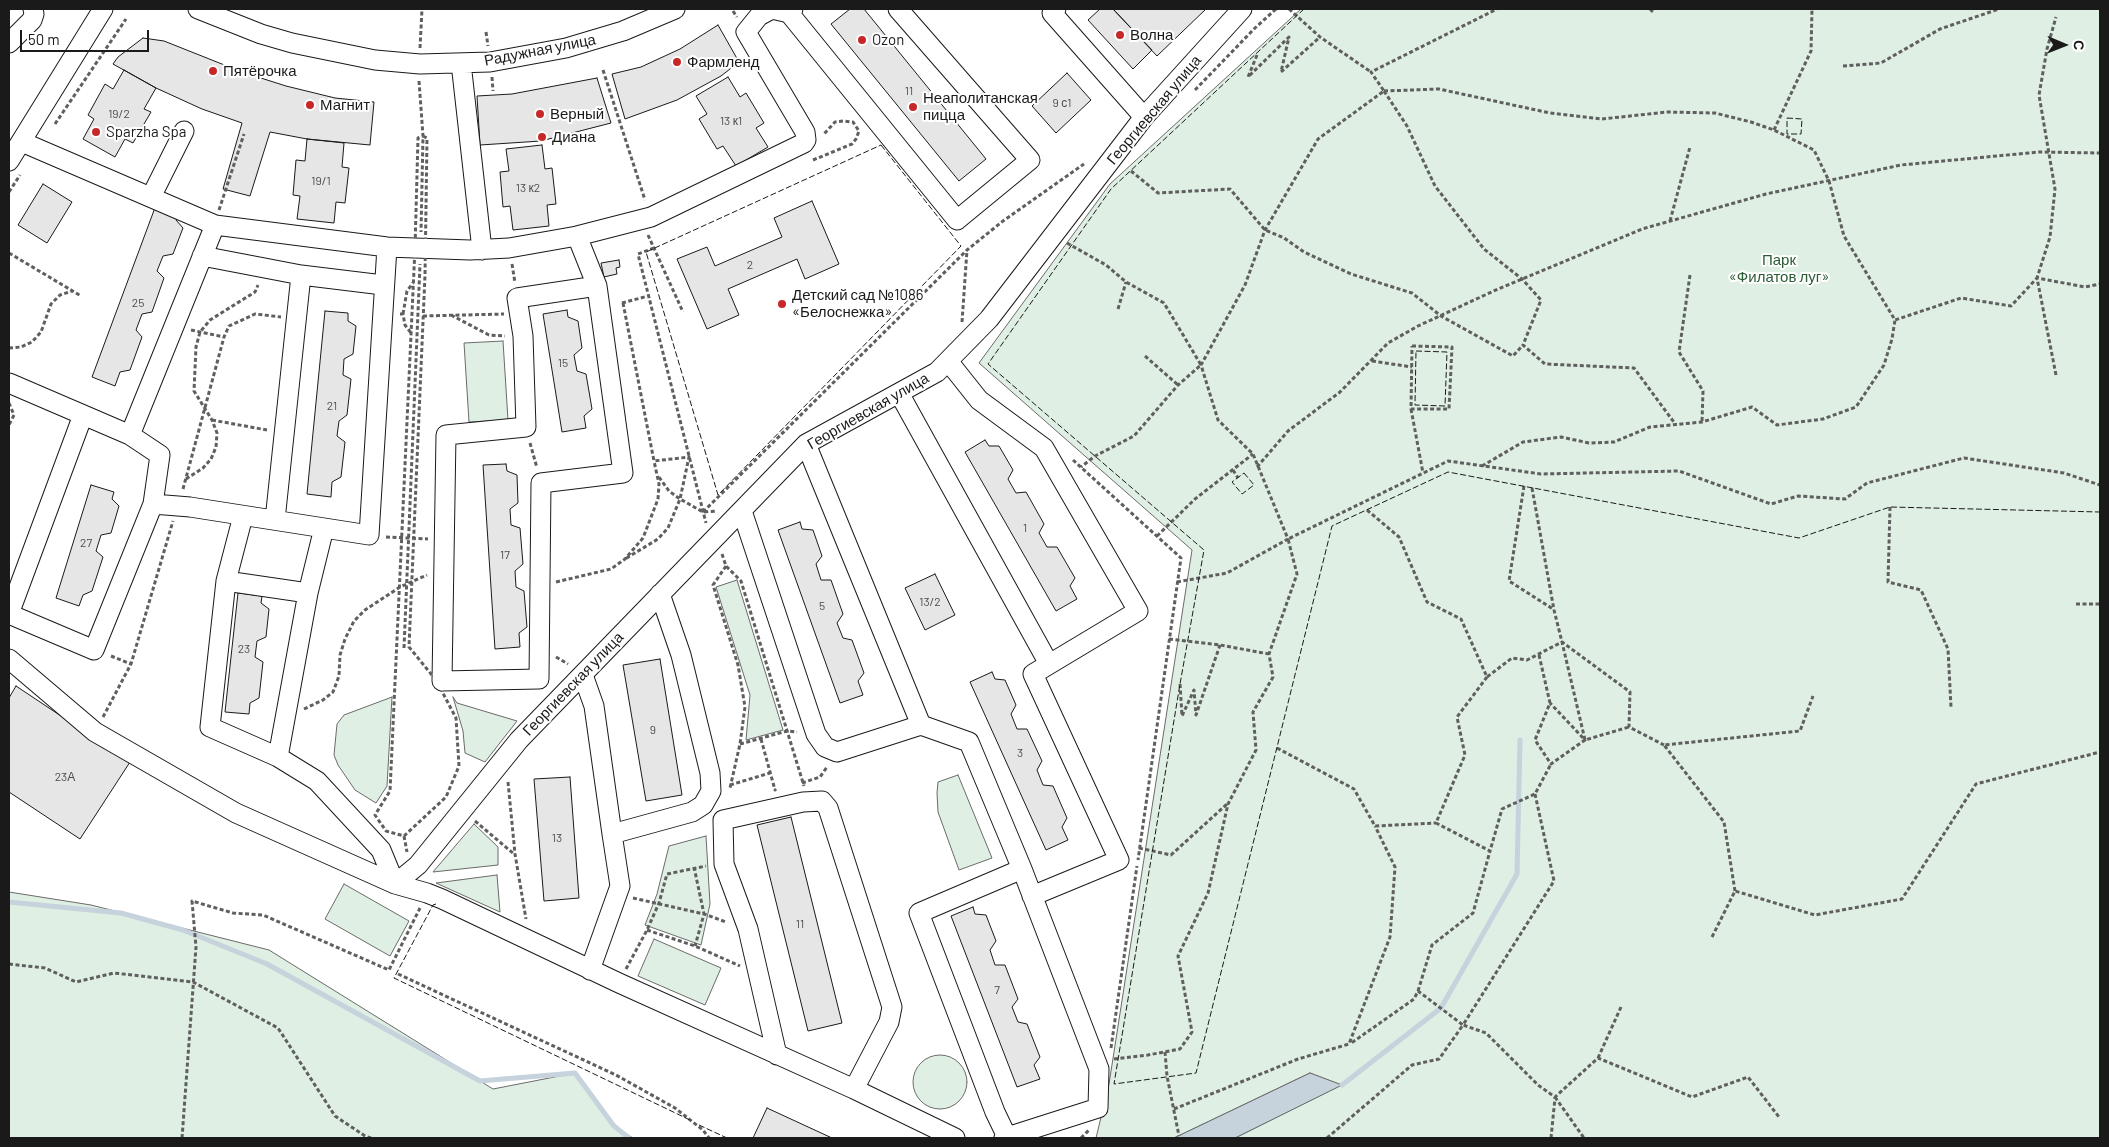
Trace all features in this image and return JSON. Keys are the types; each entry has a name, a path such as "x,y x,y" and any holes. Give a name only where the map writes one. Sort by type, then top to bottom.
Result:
{"street":[{"path":"9,42 32,20 33,9"},
{"path":"9,161 30,145 103,9"},
{"name":"Радужная улица","path":"198,9 261,34 332,52 375,60 420,64 511,59 566,48 623,31 675,9"},
{"path":"30,145 215,225 420,252 509,248 577,236 646,219 804,143 806,132 746,32 759,16 772,9 791,11 957,220 1030,160 898,9"},
{"path":"1056,9 1052,13 1144,117"},
{"name":"Георгиевская улица","path":"395,884 418,865 519,740 806,444 937,372 989,319 1144,117 1242,9"},
{"path":"461,63 482,250"},
{"path":"151,197 184,131"},
{"path":"130,435 215,225"},
{"path":"577,236 597,286 623,473 541,483 539,679 442,681 446,540 446,435 526,427 523,336 518,306 597,286"},
{"path":"153,504 190,506 369,535 383,285 387,247"},
{"path":"202,256 301,275 383,285"},
{"path":"276,520 301,275"},
{"path":"954,355 978,400 1044,448 1138,611 1034,674 1119,860 1032,896"},
{"path":"9,383 130,435 160,455 153,504 94,650 9,614 83,415"},
{"path":"899,393 1049,664"},
{"path":"806,444 922,725"},
{"path":"742,510 816,734 825,747 837,752 922,725 969,742 1022,869 1099,1069 1098,1108 1005,1138 919,912 1022,869"},
{"path":"243,516 226,581 210,727 278,757 317,780 381,850 395,884"},
{"path":"278,757 308,593 324,528"},
{"path":"226,581 308,593"},
{"path":"612,834 692,812 703,805 711,792 710,773 681,656 660,594"},
{"path":"9,658 96,732 236,813 395,884 427,893 590,970 854,1089 955,1138"},
{"path":"583,675 594,706 620,886 590,970"},
{"path":"777,1055 748,929 724,864 722,820 811,801 822,801 828,808 892,1007 889,1022 854,1089"}],"path":[{"path":"421,35 422,9"},
{"path":"1131,171 1158,193 1230,189 1265,230 1284,238 1304,252 1351,274 1412,293 1441,316 1513,356 1523,345 1541,300 1522,279 1484,249 1434,186 1407,126 1371,72 1320,38 1289,9"},
{"path":"1371,72 1497,9"},
{"path":"1650,9 1654,12"},
{"path":"1774,130 1811,51 1812,9"},
{"path":"1843,66 1881,63 1940,29 1999,9"},
{"path":"1895,320 1961,298 2011,306 2037,278 2050,236 2055,189 2039,95 2047,48 2056,17"},
{"path":"55,124 126,19"},
{"path":"1257,54 1248,77 1289,37 1281,72 1320,38"},
{"path":"603,70 654,248 683,312"},
{"path":"1081,467 1095,456 1134,436 1178,385 1201,365 1245,285 1265,230 1318,139 1384,91 1439,89 1550,113 1602,119 1667,112 1715,113 1774,130 1814,150 1829,181 1844,236 1895,320 1892,339 1884,365 1856,407 1823,420 1777,425 1752,407 1702,422 1650,427 1614,442 1590,443 1561,437 1523,442 1482,466"},
{"path":"404,648 420,252 423,136 419,93"},
{"path":"215,225 244,134"},
{"path":"404,836 446,797 459,766 456,718 436,680 409,647 424,316 425,275 420,252 416,193 418,138 423,136"},
{"path":"404,836 386,830 375,815 390,791 414,282 420,252 426,193 428,138 423,136"},
{"path":"9,192 30,145"},
{"path":"1670,221 1690,147"},
{"path":"1257,467 1288,431 1340,392 1388,343 1418,326 1522,279 1642,229 1766,194 1901,165 2050,152 2100,153"},
{"path":"703,512 967,250 1003,221 1088,161"},
{"path":"416,193 426,193"},
{"path":"1071,246 1106,265 1126,282 1164,303 1201,365 1218,420 1253,454 1288,539 1297,574 1269,654 1273,677 1253,712 1256,750 1228,804 1208,893 1178,956 1192,1032 1180,1049 1118,1059"},
{"path":"424,316 451,315 518,306 509,248"},
{"path":"654,248 638,254 703,512 726,566 741,581 802,783 811,801"},
{"path":"954,355 967,250"},
{"path":"9,253 81,296"},
{"path":"185,480 204,468 211,460 216,447 217,433 212,420 194,391 196,347 200,332 210,320 255,292 267,268"},
{"path":"422,345 405,325 402,314 407,291 414,282 425,275"},
{"path":"1690,275 1679,352 1703,391 1702,422"},
{"path":"2037,278 2085,287 2100,284"},
{"path":"2037,278 2056,375"},
{"path":"1118,309 1126,282"},
{"path":"9,348 21,347 32,342 41,332 51,304 60,295 72,291"},
{"path":"600,308 648,296"},
{"path":"623,303 657,475 658,500 653,518 643,538 625,559"},
{"path":"382,314 402,314"},
{"path":"451,315 489,336 523,336"},
{"path":"174,327 224,337"},
{"path":"1523,345 1546,364 1634,368 1676,424"},
{"path":"1411,409 1449,409 1452,347 1412,346 1411,409 1423,474"},
{"path":"1145,356 1178,385"},
{"path":"1372,361 1412,367"},
{"path":"9,403 14,415 9,425"},
{"path":"212,420 284,433"},
{"path":"526,427 541,483"},
{"path":"1066,454 1180,558 1111,1048"},
{"path":"1156,536 1195,499 1253,454"},
{"path":"654,461 689,457"},
{"path":"540,585 611,569 658,539 668,528 680,498 689,457"},
{"path":"1177,582 1227,573 1288,539 1448,461 1541,474 1679,471 1771,504 1798,496 1845,499 1867,483 1964,458 2064,473 2100,485"},
{"path":"1233,470 1238,478"},
{"path":"657,475 669,490 703,512 742,510"},
{"path":"1524,486 1509,582 1554,610"},
{"path":"1532,488 1554,610 1585,740"},
{"path":"1890,507 1888,582 1921,590 1948,649 1951,707"},
{"path":"1367,510 1399,537 1427,602 1461,619 1487,677"},
{"path":"369,535 446,540"},
{"path":"722,820 740,744 745,707 738,665 713,585 726,566"},
{"path":"285,718 323,700 333,692 339,676 342,647 354,620 365,610 411,582"},
{"path":"2076,604 2100,604"},
{"path":"1169,639 1220,644 1269,654"},
{"path":"1436,823 1465,755 1457,717 1487,677 1512,658 1526,660 1562,642"},
{"path":"1562,642 1630,692 1629,727"},
{"path":"1180,684 1182,716 1194,690 1196,715 1220,644"},
{"path":"540,645 583,675"},
{"path":"398,649 409,647"},
{"path":"94,650 131,664"},
{"path":"1539,654 1550,703 1585,740"},
{"path":"1664,745 1800,731 1813,696"},
{"path":"1550,703 1535,740 1551,764"},
{"path":"96,713 110,723"},
{"path":"1174,1109 1298,1059 1349,1044 1414,999 1432,945 1473,913 1502,809 1534,794 1551,764 1585,740 1629,727 1664,745 1724,822 1735,892 1712,937"},
{"path":"740,744 787,732 816,734"},
{"path":"761,739 775,790 784,788"},
{"path":"1277,748 1354,788 1395,867 1390,936 1349,1044"},
{"path":"793,785 820,777 837,752"},
{"path":"1735,892 1815,916 1902,899 1976,784 2100,752"},
{"path":"505,757 515,854 530,942"},
{"path":"730,786 770,773"},
{"path":"1327,1138 1412,1064 1439,1060 1554,881 1534,794"},
{"path":"446,797 515,854"},
{"path":"1139,848 1171,856 1228,804"},
{"path":"1375,826 1436,823 1490,851"},
{"path":"404,836 408,857 413,855"},
{"path":"619,983 659,903 667,874 724,864"},
{"path":"694,868 704,914 695,946"},
{"path":"388,970 427,893"},
{"path":"617,895 704,914 748,929"},
{"path":"182,1138 195,935 192,901 233,913 263,914 393,972"},
{"path":"647,930 695,946 757,974"},
{"path":"9,964 45,968 76,982 114,973 193,982 278,1028 335,1116 371,1138"},
{"path":"398,974 616,1075 675,1108 703,1130 709,1138"},
{"path":"1418,991 1463,1025 1486,1033 1538,1085 1555,1097 1584,1138"},
{"path":"1552,1138 1555,1097 1598,1058 1621,1007"},
{"path":"1165,1052 1167,1076 1179,1136"},
{"path":"1598,1058 1692,1097 1748,1077 1779,1117"}],"green space":[{"name":"Парк «Филатов луг»","path":"1301,9 2100,9 2100,1138 1235,1138 1341,1085 1310,1073 1174,1138 1096,1138 1109,1084 1192,550 979,363 1110,184"},
{"path":"503,341 508,420 469,422 464,343"},
{"path":"737,580 783,730 746,740 750,695 716,587"},
{"path":"392,697 387,786 376,803 355,790 338,765 334,755 337,724 344,715"},
{"path":"453,697 457,703 517,721 485,762 465,753 463,731"},
{"path":"958,775 992,858 959,870 938,812 937,793 938,782"},
{"path":"474,824 498,847 498,865 433,872"},
{"path":"706,836 710,904 701,945 645,925 657,894 669,846"},
{"path":"497,875 500,912 436,883"},
{"path":"344,884 409,921 390,956 325,919"},
{"path":"9,892 91,905 269,950 493,1089 575,1073 614,1126 633,1138 9,1138"},
{"path":"654,939 721,968 705,1005 638,976"},
{"path":"940,1055 950,1057 959,1063 965,1072 967,1082 965,1092 959,1101 950,1107 940,1109 930,1107 921,1101 915,1092 913,1082 915,1072 921,1063 930,1057"}],"shaded area":[{"path":"1310,1073 1342,1085 1235,1138 1174,1138"}],"building":[{"path":"850,9 864,9 986,159 959,181 831,24"},
{"name":"Волна","path":"1100,9 1113,9 1152,50 1133,69 1088,20"},
{"path":"1113,9 1206,9 1157,56"},
{"path":"718,25 739,62 721,76 677,100 625,119 612,74 641,67 680,49"},
{"path":"143,38 164,41 242,72 286,86 335,98 374,102 370,145 307,139 270,132 250,196 223,189 242,123 202,109 156,88 113,64 118,57"},
{"path":"124,70 156,88 144,109 151,112 133,143 125,139 115,157 83,139 94,119 88,115 105,84 113,89"},
{"path":"1067,73 1091,100 1056,133 1032,106"},
{"path":"728,77 740,97 746,93 764,123 756,128 768,147 736,166 723,146 717,149 699,119 707,114 696,96"},
{"path":"597,78 611,123 541,141 480,145 477,96 512,94"},
{"path":"307,139 344,143 342,167 349,168 345,203 336,202 334,223 297,219 300,196 293,195 296,160 305,161"},
{"path":"542,145 545,169 552,168 556,204 547,205 549,226 513,230 510,206 503,207 500,172 509,171 506,149"},
{"path":"43,184 72,202 47,243 18,225"},
{"path":"812,201 839,264 805,279 797,259 728,289 739,315 707,329 677,259 707,247 715,266 782,237 774,218"},
{"path":"156,205 179,213 176,220 183,228 173,254 163,256 157,271 164,278 152,312 142,314 136,330 142,337 130,370 120,372 115,386 92,377"},
{"path":"619,260 620,267 616,268 617,274 604,277 601,263"},
{"path":"567,310 568,317 578,321 582,348 574,355 577,371 586,374 592,409 584,416 586,428 562,432 543,314"},
{"path":"325,311 348,313 348,321 356,326 353,354 344,359 343,375 351,379 347,415 339,421 337,436 345,442 341,477 332,482 331,497 307,494"},
{"path":"985,440 989,446 999,446 1013,470 1008,479 1016,493 1026,492 1044,524 1039,533 1047,547 1057,547 1075,578 1070,586 1077,599 1056,611 965,452"},
{"path":"506,464 507,471 517,475 518,503 510,509 511,525 520,528 523,564 515,571 516,587 524,591 527,627 519,633 520,647 495,649 483,465"},
{"path":"91,485 114,492 112,499 119,506 111,533 101,535 96,551 103,557 92,591 83,595 79,606 56,598"},
{"path":"800,522 802,529 813,530 822,556 816,564 821,580 831,580 843,614 837,623 843,638 852,640 864,673 858,681 863,695 840,703 778,530"},
{"path":"935,574 955,615 925,630 905,588"},
{"path":"238,593 262,596 261,603 269,609 266,637 257,641 255,657 263,662 259,698 250,703 249,714 225,712"},
{"path":"660,659 682,795 646,801 623,665"},
{"path":"992,672 995,679 1005,680 1016,705 1011,714 1017,729 1027,729 1042,761 1037,770 1043,785 1053,786 1067,818 1062,827 1068,840 1046,850 970,682"},
{"path":"16,686 130,762 80,839 9,792 9,698"},
{"path":"570,777 579,898 544,901 534,779"},
{"path":"791,817 842,1023 808,1031 757,825"},
{"path":"973,907 975,914 986,915 996,941 990,950 995,965 1005,965 1018,999 1012,1007 1018,1022 1027,1024 1040,1057 1034,1065 1040,1079 1017,1087 951,916"},
{"path":"767,1108 832,1138 753,1138"}],"waterway":[{"path":"1342,1085 1441,1008 1517,874 1520,740"},
{"path":"9,902 121,913 183,930 267,964 480,1081 575,1073 614,1126 629,1138"}],"fence":[{"path":"1304,9 1111,189 988,364 1204,550 1114,1084 1196,1073 1332,526 1448,472 1799,538 1890,507 2100,512"},
{"path":"1787,118 1802,119 1801,134 1787,134 1787,118"},
{"path":"881,145 961,246 718,495 646,252 881,145"},
{"path":"1416,351 1447,352 1445,406 1415,405 1416,351"},
{"path":"1244,473 1254,485 1242,494 1232,482 1244,473"},
{"path":"436,904 433,905 394,978 690,1120"},
{"path":"699,1125 727,1138"}],"place":[{"name":"Волна","path":"1120,35"},
{"name":"Ozon","path":"862,40"},
{"name":"Фармленд","path":"677,62"},
{"name":"Пятёрочка","path":"213,71"},
{"name":"Магнит","path":"310,105"},
{"name":"Неаполитанская пицца","path":"913,107"},
{"name":"Верный","path":"540,114"},
{"name":"Sparzha Spa","path":"96,132"},
{"name":"Диана","path":"542,137"},
{"name":"Детский сад №1086 «Белоснежка»","path":"782,304"}]}
